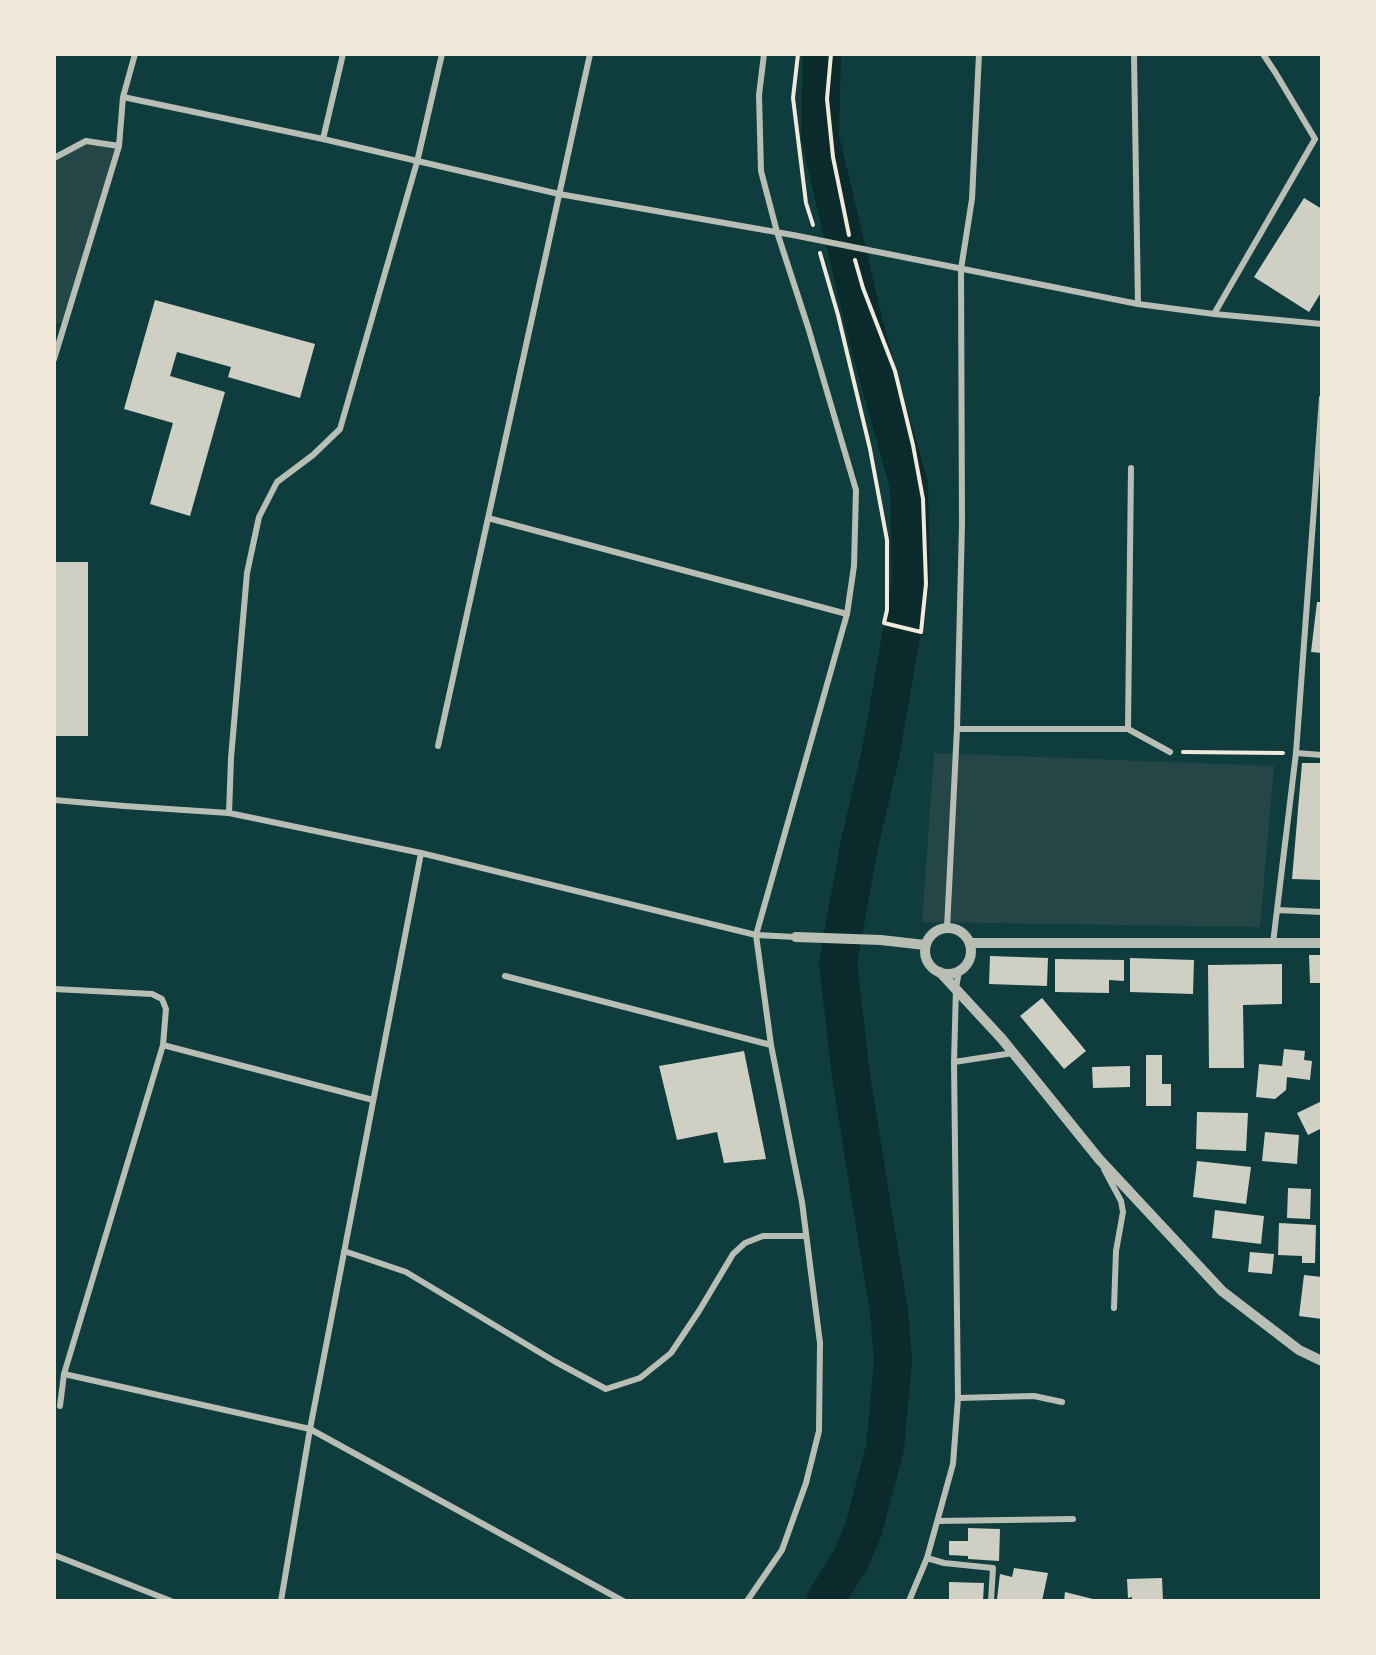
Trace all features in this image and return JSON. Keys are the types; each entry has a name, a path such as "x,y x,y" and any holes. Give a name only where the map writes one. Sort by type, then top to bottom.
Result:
{"street":[{"path":"54,359 119,146 123,97 135,54"},
{"path":"323,139 343,54"},
{"path":"229,813 231,758 247,573 259,517 277,482 313,455 340,429 417,162 442,54"},
{"path":"438,746 590,54"},
{"path":"747,1601 782,1550 806,1483 819,1431 820,1342 802,1202 771,1045 756,935 847,614 854,566 856,490 760,171 759,95 764,54"},
{"path":"947,928 957,729 962,524 961,269 972,199 979,54"},
{"path":"1134,54 1138,304"},
{"path":"1214,314 1318,139 1263,54"},
{"path":"123,97 323,139 560,194 794,235 1138,304 1322,324"},
{"path":"54,159 86,141 119,146"},
{"path":"1273,943 1296,753 1319,469 1322,398"},
{"path":"1128,729 1131,468"},
{"path":"489,518 847,614"},
{"path":"957,729 1128,729 1170,752"},
{"path":"1296,753 1322,755"},
{"path":"54,800 229,813 421,853 756,935 881,940 925,945"},
{"path":"281,1601 310,1429 421,853"},
{"path":"1277,910 1322,912"},
{"path":"939,972 950,974 959,971 967,964 971,954 970,943 961,932 947,928 934,932 929,937 925,945 925,955 931,965 956,988 1013,1053 1099,1159 1222,1291 1299,1350 1322,1361"},
{"path":"970,943 1322,943"},
{"path":"909,1601 927,1558 953,1464 958,1398 954,1062 956,988 959,971"},
{"path":"505,976 771,1045"},
{"path":"54,989 152,994 162,999 166,1009 163,1045 64,1374 60,1406"},
{"path":"163,1045 373,1100"},
{"path":"954,1062 1013,1053"},
{"path":"1099,1159 1121,1201 1123,1212 1116,1251 1114,1308"},
{"path":"344,1251 406,1272 554,1361 606,1389 640,1378 671,1353 699,1311 732,1254 745,1243 763,1236 806,1236"},
{"path":"64,1374 310,1429 623,1601"},
{"path":"958,1398 1034,1396 1062,1402"},
{"path":"938,1521 1073,1519"},
{"path":"54,1555 171,1601"},
{"path":"927,1558 944,1563 993,1568 991,1601"}],"path":[{"path":"798,54 793,99 806,203 813,225"},
{"path":"831,54 827,99 834,157 849,235"},
{"path":"819,248 838,315 870,449 887,540 887,610 884,623 921,632 926,584 923,499 914,445 895,371 863,288 855,256"},
{"path":"1170,752 1296,753"}],"shaded area":[{"path":"86,141 119,146 66,321 54,325 54,158"},
{"path":"934,753 1274,766 1260,927 922,922"}],"building":[{"path":"1304,198 1322,209 1322,291 1309,312 1254,277"},
{"path":"155,300 315,344 300,398 228,377 231,367 177,352 170,376 225,392 190,516 150,504 173,423 124,409"},
{"path":"54,562 88,562 88,736 54,736"},
{"path":"1317,602 1322,602 1322,653 1311,652"},
{"path":"1302,763 1322,763 1322,880 1292,879"},
{"path":"1309,955 1322,955 1322,983 1310,983"},
{"path":"990,956 1048,958 1047,986 989,984"},
{"path":"1130,958 1194,960 1193,994 1130,992"},
{"path":"1055,959 1124,960 1124,981 1109,980 1109,993 1055,992"},
{"path":"1282,964 1282,1004 1243,1005 1244,1068 1209,1068 1208,965"},
{"path":"1042,998 1086,1051 1064,1069 1020,1016"},
{"path":"1284,1049 1305,1051 1304,1060 1312,1061 1310,1080 1287,1077 1286,1090 1275,1099 1256,1097 1259,1064 1282,1066"},
{"path":"744,1051 766,1159 724,1163 717,1132 677,1140 659,1066"},
{"path":"1146,1055 1162,1055 1162,1084 1171,1084 1171,1106 1146,1106"},
{"path":"1130,1066 1130,1087 1093,1088 1092,1067"},
{"path":"1322,1101 1322,1128 1308,1135 1297,1113"},
{"path":"1197,1112 1248,1113 1246,1151 1196,1149"},
{"path":"1265,1132 1299,1135 1297,1164 1262,1161"},
{"path":"1197,1161 1251,1167 1246,1204 1193,1197"},
{"path":"1288,1188 1311,1189 1310,1219 1287,1218"},
{"path":"1215,1210 1264,1216 1261,1244 1212,1238"},
{"path":"1279,1223 1316,1225 1315,1263 1302,1263 1302,1256 1278,1255"},
{"path":"1250,1252 1274,1254 1272,1274 1248,1272"},
{"path":"1304,1275 1322,1277 1322,1319 1299,1316"},
{"path":"968,1528 1000,1529 999,1561 949,1555 949,1541 968,1541"},
{"path":"1014,1568 1048,1573 1042,1601 997,1599 1000,1574 1012,1577"},
{"path":"1162,1578 1163,1601 1132,1601 1132,1597 1128,1598 1127,1579"},
{"path":"949,1582 984,1583 983,1601 949,1601"},
{"path":"1065,1592 1097,1600 1097,1601 1064,1601"}],"waterway":[{"path":"822,54 820,137 868,340 909,485 911,580 880,756 859,846 838,963 851,1076 889,1312 893,1361 885,1448 863,1531 851,1559 825,1601"}]}
